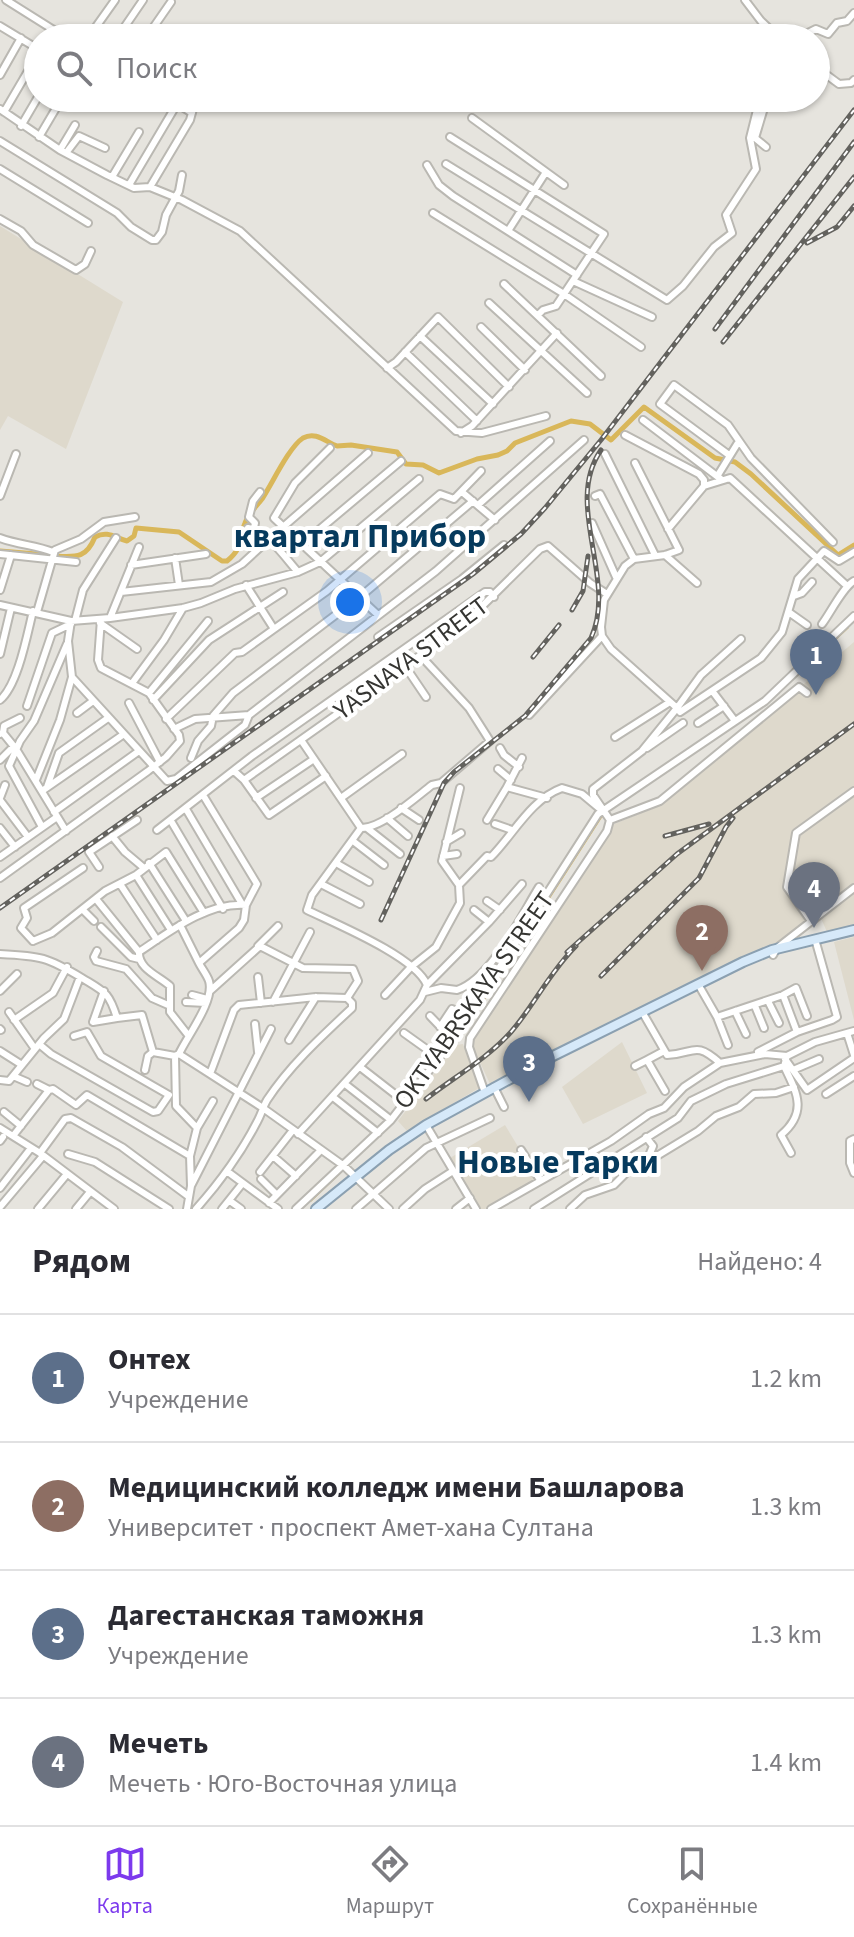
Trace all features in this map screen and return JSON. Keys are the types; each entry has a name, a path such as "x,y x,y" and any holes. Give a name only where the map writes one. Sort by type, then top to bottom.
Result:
{"main road":[{"path":"319,1209 351,1172 490,1091 699,985 775,952 854,932"}],"street":[{"path":"6,0 44,24"},
{"path":"98,24 115,0"},
{"path":"127,24 143,0"},
{"path":"745,0 764,24"},
{"path":"156,24 171,2"},
{"path":"830,32 837,23 847,21 854,13"},
{"path":"0,26 24,40"},
{"path":"0,75 21,38"},
{"path":"24,77 2,111 63,152 112,177 139,189 150,187 175,197 233,226 456,431 482,433 546,416"},
{"path":"830,77 839,84 854,80"},
{"path":"21,126 29,112"},
{"path":"39,137 54,112"},
{"path":"129,185 172,112"},
{"path":"446,164 667,300 683,286 714,247 731,234 726,215 756,169 750,138 756,112"},
{"path":"763,112 755,138 766,147"},
{"path":"150,187 192,113"},
{"path":"472,118 564,185"},
{"path":"63,152 75,125"},
{"path":"112,177 139,132"},
{"path":"63,152 79,136 105,148"},
{"path":"450,137 604,234 556,306 538,315"},
{"path":"0,141 121,216 131,227 156,240 179,191 182,175"},
{"path":"427,165 439,185 575,278 652,317"},
{"path":"0,169 88,223"},
{"path":"508,231 546,172"},
{"path":"433,213 564,294 641,347"},
{"path":"0,219 21,231 29,242 76,270 82,268 91,251"},
{"path":"504,284 601,376"},
{"path":"489,303 587,393"},
{"path":"387,368 438,317 509,387"},
{"path":"481,327 525,370"},
{"path":"461,433 477,421 557,333"},
{"path":"420,336 493,404"},
{"path":"405,352 477,421"},
{"path":"726,459 660,404 674,385 728,425 768,477 833,542"},
{"path":"643,420 720,478"},
{"path":"625,435 699,474 704,486"},
{"path":"129,703 157,764 170,782 245,725 249,715 495,520 584,440"},
{"path":"191,758 198,741 211,726 213,716 233,693 359,597 550,441"},
{"path":"720,478 726,459 739,441"},
{"path":"330,448 295,483 274,518 378,615"},
{"path":"283,527 368,453"},
{"path":"0,496 16,454"},
{"path":"605,454 655,555"},
{"path":"301,545 401,461"},
{"path":"635,463 679,550 634,559 616,577 604,600 602,636 611,649 682,712 761,658 782,632 798,579 824,551 839,561 854,552"},
{"path":"166,719 235,653 242,652 327,591 440,494 454,499 481,471"},
{"path":"668,529 704,486 720,478 730,478 846,585"},
{"path":"0,605 72,622 100,621 201,603 320,562 419,479"},
{"path":"260,492 253,501 249,517 255,523 251,528 268,540 298,572"},
{"path":"462,492 495,520"},
{"path":"595,496 600,494 634,559"},
{"path":"0,554 52,555 104,522 135,517"},
{"path":"592,523 616,577"},
{"path":"0,538 25,547 35,545 52,555 76,562"},
{"path":"0,760 15,747 34,721 68,641 83,590 116,538"},
{"path":"121,592 199,584 220,578 242,564 268,540"},
{"path":"378,637 462,579 504,545"},
{"name":"YASNAYA STREET","path":"244,780 463,625 540,549 548,546 607,594"},
{"path":"110,618 139,547"},
{"path":"131,565 206,554"},
{"path":"0,590 11,555"},
{"path":"0,700 7,694 26,642 52,555"},
{"path":"665,555 697,583"},
{"path":"175,558 179,585"},
{"path":"822,624 846,585 854,581"},
{"path":"794,596 802,593 812,582"},
{"path":"199,584 201,603"},
{"path":"246,585 274,629"},
{"path":"151,696 209,640 283,592"},
{"path":"157,830 322,707 485,592 490,592 494,597"},
{"path":"401,597 412,612"},
{"path":"0,654 11,608"},
{"path":"133,682 183,608"},
{"path":"790,613 807,625"},
{"path":"603,810 765,701 854,616"},
{"path":"0,878 157,764 180,741 151,696 133,682 106,671 99,664 100,621"},
{"path":"100,621 137,649"},
{"path":"151,696 208,621"},
{"path":"27,706 52,633 72,622"},
{"path":"529,715 602,636"},
{"path":"642,751 701,675 741,639"},
{"path":"36,780 60,720 72,677 68,641"},
{"path":"420,655 469,708 490,741 441,783 432,785 387,818 364,828 321,884 307,910 393,953 424,978 426,989"},
{"path":"405,666 426,697"},
{"path":"72,677 139,751 157,764"},
{"path":"610,820 660,801 799,687 807,693"},
{"path":"713,692 735,721"},
{"path":"77,713 93,701"},
{"path":"615,737 670,702"},
{"path":"698,723 724,706"},
{"path":"322,707 330,718"},
{"path":"174,729 195,719 249,715"},
{"path":"20,718 4,726 2,733 45,790 66,831"},
{"path":"45,790 59,753 108,718"},
{"path":"610,820 593,795 596,785 683,723"},
{"path":"45,790 124,734"},
{"path":"301,740 364,828 400,854"},
{"path":"15,747 9,766 42,827"},
{"path":"500,748 519,767"},
{"path":"0,857 139,751"},
{"path":"341,798 402,754"},
{"path":"487,820 522,758"},
{"path":"256,798 314,759"},
{"path":"498,769 509,784 547,798"},
{"path":"234,771 269,815 326,776"},
{"path":"5,785 0,799 28,837"},
{"path":"385,995 411,967 436,947 460,903 459,885 442,865 460,788"},
{"path":"459,885 487,856 491,857 498,850 512,830 562,788 582,794 603,810"},
{"path":"811,921 787,887 796,833 854,791"},
{"path":"101,927 131,957 139,955 171,930 204,913 244,904 255,890 257,881 203,795"},
{"path":"401,808 419,820"},
{"path":"186,809 244,904 244,920 239,928 199,963"},
{"name":"OKTYABRSKAYA STREET","path":"296,1209 351,1172 378,1133 453,1040 603,810"},
{"path":"387,818 408,836"},
{"path":"99,867 89,852 137,820"},
{"path":"504,1107 490,1091 469,1047 470,1038 607,831 610,820"},
{"path":"171,821 223,909"},
{"path":"495,824 512,830"},
{"path":"0,828 15,847"},
{"path":"446,842 461,833"},
{"path":"112,836 125,852 147,866 183,923 209,981 207,1001 177,1055 172,1095 178,1109 197,1128"},
{"path":"353,841 384,865"},
{"path":"25,955 33,941 52,933 166,852 204,913"},
{"path":"443,856 457,854"},
{"path":"336,863 369,882"},
{"path":"33,941 21,928 27,918 24,908 83,868"},
{"path":"136,875 171,930"},
{"path":"120,884 157,940"},
{"path":"321,884 360,904"},
{"path":"276,1194 260,1176 273,1156 345,1084 522,884"},
{"path":"426,989 462,989 476,979 490,963 539,887"},
{"path":"775,952 854,888"},
{"path":"96,899 147,969 170,986 168,1005 174,1019 188,1035"},
{"path":"487,901 500,910"},
{"path":"83,910 94,921"},
{"path":"474,910 489,922"},
{"path":"210,991 278,926"},
{"path":"273,1002 310,932"},
{"path":"755,1052 837,1017 815,941"},
{"path":"258,946 308,970 353,969 358,981 347,998"},
{"path":"97,951 96,961 126,969 152,998 168,1005"},
{"path":"0,961 4,954 25,955 67,967 111,998 117,1018"},
{"path":"490,963 500,970"},
{"path":"14,1020 53,993 67,967"},
{"path":"0,991 17,974"},
{"path":"0,1080 8,1082 64,1019 80,977"},
{"path":"258,977 261,1003"},
{"path":"699,985 728,1045"},
{"path":"717,1017 755,1006 804,985"},
{"path":"796,988 807,1016"},
{"path":"104,991 93,1022 142,1015 153,1052"},
{"path":"192,995 207,1001"},
{"path":"783,995 797,1032"},
{"path":"289,1040 316,997"},
{"path":"196,1209 228,1172 282,1079 352,1008 352,1003 347,998 316,997 247,1003 236,1007 210,1074"},
{"path":"186,1002 207,1001"},
{"path":"768,1001 779,1023"},
{"path":"755,1006 764,1028"},
{"path":"440,1027 452,1009"},
{"path":"735,1011 746,1034"},
{"path":"9,1012 37,1046 153,1112 158,1111 172,1095"},
{"path":"644,1014 668,1056 694,1049 705,1050 720,1063"},
{"path":"430,1016 453,1040"},
{"path":"255,1024 258,1052"},
{"path":"187,1209 191,1186 271,1029"},
{"path":"74,1036 87,1032 101,1056 172,1095"},
{"path":"491,1209 664,1108 684,1087 720,1063 765,1054 785,1060 807,1090 854,1056 851,1032 815,1042 785,1060 691,1101 678,1118 534,1209"},
{"path":"404,1033 439,1058"},
{"path":"0,1051 22,1065"},
{"path":"635,1066 664,1051"},
{"path":"145,1070 148,1056 153,1052 177,1055 263,1108 321,1150 351,1172 389,1209"},
{"path":"793,1070 819,1059"},
{"path":"647,1060 665,1091"},
{"path":"785,1060 798,1105 797,1117 781,1135 791,1153"},
{"path":"360,1067 405,1102"},
{"path":"13,1076 27,1082"},
{"path":"826,1094 854,1076"},
{"path":"37,1084 76,1105 86,1095 190,1156"},
{"path":"345,1084 391,1120"},
{"path":"570,1209 585,1195 614,1185 631,1168 647,1162 698,1131 722,1112 739,1107 754,1094 776,1093 794,1087"},
{"path":"14,1136 50,1089"},
{"path":"333,1097 378,1133"},
{"path":"191,1186 190,1156 197,1128 213,1101"},
{"path":"4,1112 21,1126"},
{"path":"0,1207 42,1155 65,1119 71,1118 126,1151 188,1196"},
{"path":"356,1209 426,1148 490,1118"},
{"path":"427,1126 476,1209"},
{"path":"0,1128 114,1209"},
{"path":"646,1137 653,1149 647,1162"},
{"path":"854,1139 850,1141 850,1163 854,1172"},
{"path":"0,1188 31,1148"},
{"path":"269,1203 321,1150"},
{"path":"521,1150 540,1180"},
{"path":"68,1154 95,1162 169,1209"},
{"path":"273,1156 296,1176"},
{"path":"403,1209 425,1189 453,1171"},
{"path":"228,1172 278,1209"},
{"path":"38,1209 67,1174"},
{"path":"222,1209 242,1184"},
{"path":"76,1209 90,1192"},
{"path":"456,1209 470,1198"},
{"path":"230,1201 241,1209"}],"shaded area":[{"path":"0,226 123,302 66,449 8,416 0,430"},
{"path":"854,642 854,884 774,945 491,1086 471,1043 614,824 659,806"},
{"path":"854,892 854,926 827,932 820,916"},
{"path":"854,937 854,1020 834,942"},
{"path":"622,1042 647,1093 583,1124 562,1087"},
{"path":"463,1044 479,1088 407,1131 398,1121 456,1045"},
{"path":"505,1125 537,1178 480,1209 450,1158"}],"waterway":[{"path":"54,556 84,553 95,537 100,535 108,534 127,541 134,536 136,528 179,532 222,561 227,561 238,547 248,516 287,457 308,436 317,436 337,446 397,452 406,464 423,465 439,473 498,455 515,443 571,421 590,424 611,440 644,407 715,458 735,462 751,474 838,555 854,545"},
{"path":"0,551 49,555"},
{"path":"763,705 847,627"},
{"path":"467,1024 600,817 607,811"},
{"path":"310,1200 356,1156"}],"railway":[{"path":"0,908 473,574 521,534 601,440 854,110"},
{"path":"715,329 854,142"},
{"path":"723,342 854,177"},
{"path":"807,243 837,227 854,206"},
{"path":"381,920 444,783 525,716 591,638 598,615 599,591 587,494 591,471 601,450"},
{"path":"572,610 583,591 588,556"},
{"path":"533,657 559,625"},
{"path":"567,952 677,854 854,724"},
{"path":"601,976 699,878 733,818"},
{"path":"665,836 709,824"},
{"path":"426,1099 502,1042 576,946"}],"place":[{"name":"Онтех","path":"816,695"},
{"name":"Мечеть","path":"814,928"},
{"name":"Медицинский колледж имени Башларова","path":"702,971"},
{"name":"Дагестанская таможня","path":"529,1102"}],"district":[{"name":"квартал Прибор","path":"360,536"},
{"name":"Новые Тарки","path":"558,1162"}]}
